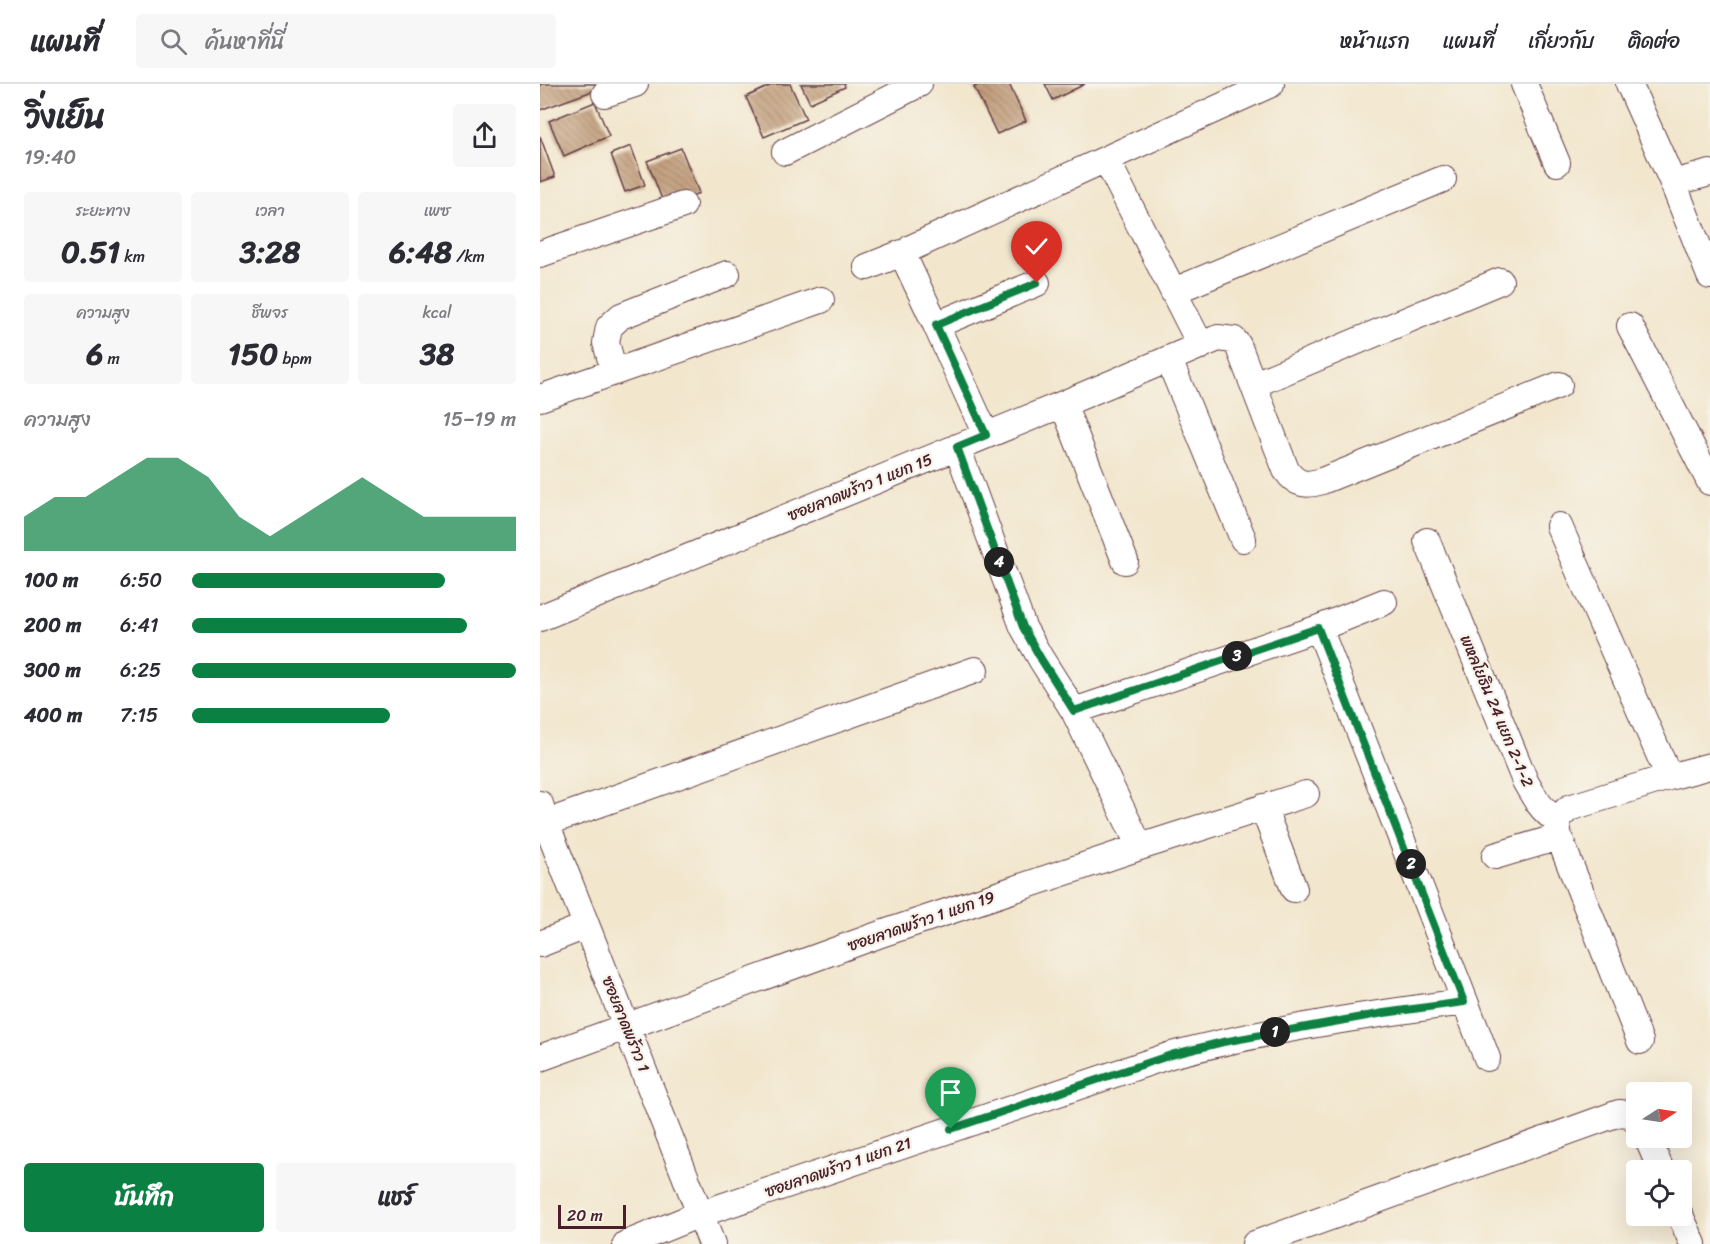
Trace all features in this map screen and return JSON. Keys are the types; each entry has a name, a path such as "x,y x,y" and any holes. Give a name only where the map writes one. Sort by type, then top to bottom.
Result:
{"street":[{"path":"605,94 635,84"},
{"path":"784,152 880,93 920,84"},
{"path":"911,249 1271,84"},
{"path":"1524,84 1557,163"},
{"path":"1629,84 1673,183 1710,276"},
{"path":"1106,159 1201,346"},
{"path":"1673,183 1710,173"},
{"path":"1174,291 1443,179"},
{"path":"540,254 683,205"},
{"path":"867,267 902,253 986,435"},
{"path":"614,371 606,343 609,327 621,316 727,274"},
{"path":"1500,281 1254,384 1286,470 1292,479 1300,484 1311,484 1559,385"},
{"path":"936,325 1037,283"},
{"path":"540,398 822,300"},
{"path":"1630,326 1710,482"},
{"name":"ซอยลาดพร้าว 1 แยก 15","path":"540,618 1063,404 1218,338 1234,340 1239,345 1254,384"},
{"path":"1169,360 1243,539"},
{"path":"1063,404 1125,561"},
{"path":"957,447 1023,627 1074,711 1140,847"},
{"path":"1559,526 1669,777"},
{"name":"พหลโยธิน 24 แยก 2-1-2","path":"1427,541 1525,781 1537,802 1558,828"},
{"path":"1074,711 1318,628 1384,602"},
{"path":"1318,628 1487,1058"},
{"path":"542,818 975,670"},
{"path":"1494,856 1558,828 1569,808 1710,766"},
{"name":"ซอยลาดพร้าว 1 แยก 19","path":"540,1058 878,935 1306,794"},
{"path":"1263,807 1294,888"},
{"name":"ซอยลาดพร้าว 1","path":"542,818 712,1244"},
{"path":"1558,828 1640,1041"},
{"path":"540,944 586,926"},
{"name":"ซอยลาดพร้าว 1 แยก 21","path":"626,1244 700,1214 1171,1055 1223,1042 1384,1013 1464,1002"},
{"path":"1255,1244 1619,1113 1626,1114"},
{"path":"1685,1226 1693,1244"}],"building":[{"path":"540,84 612,84 540,110"},
{"path":"774,84 790,84 806,119 764,137 746,97"},
{"path":"801,84 844,84 845,87 810,103"},
{"path":"980,84 1009,84 1026,121 997,134 974,87"},
{"path":"1045,84 1085,84 1053,100"},
{"path":"595,102 609,136 564,156 549,121"},
{"path":"540,136 555,177 540,182"},
{"path":"631,146 645,185 625,192 611,154"},
{"path":"681,148 699,193 665,207 647,161"}],"route":[{"path":"951,1129 1171,1055 1223,1042 1384,1013 1464,1002 1318,628 1074,711 1041,659 1023,627 957,447 986,435 936,325 1037,283"}]}
